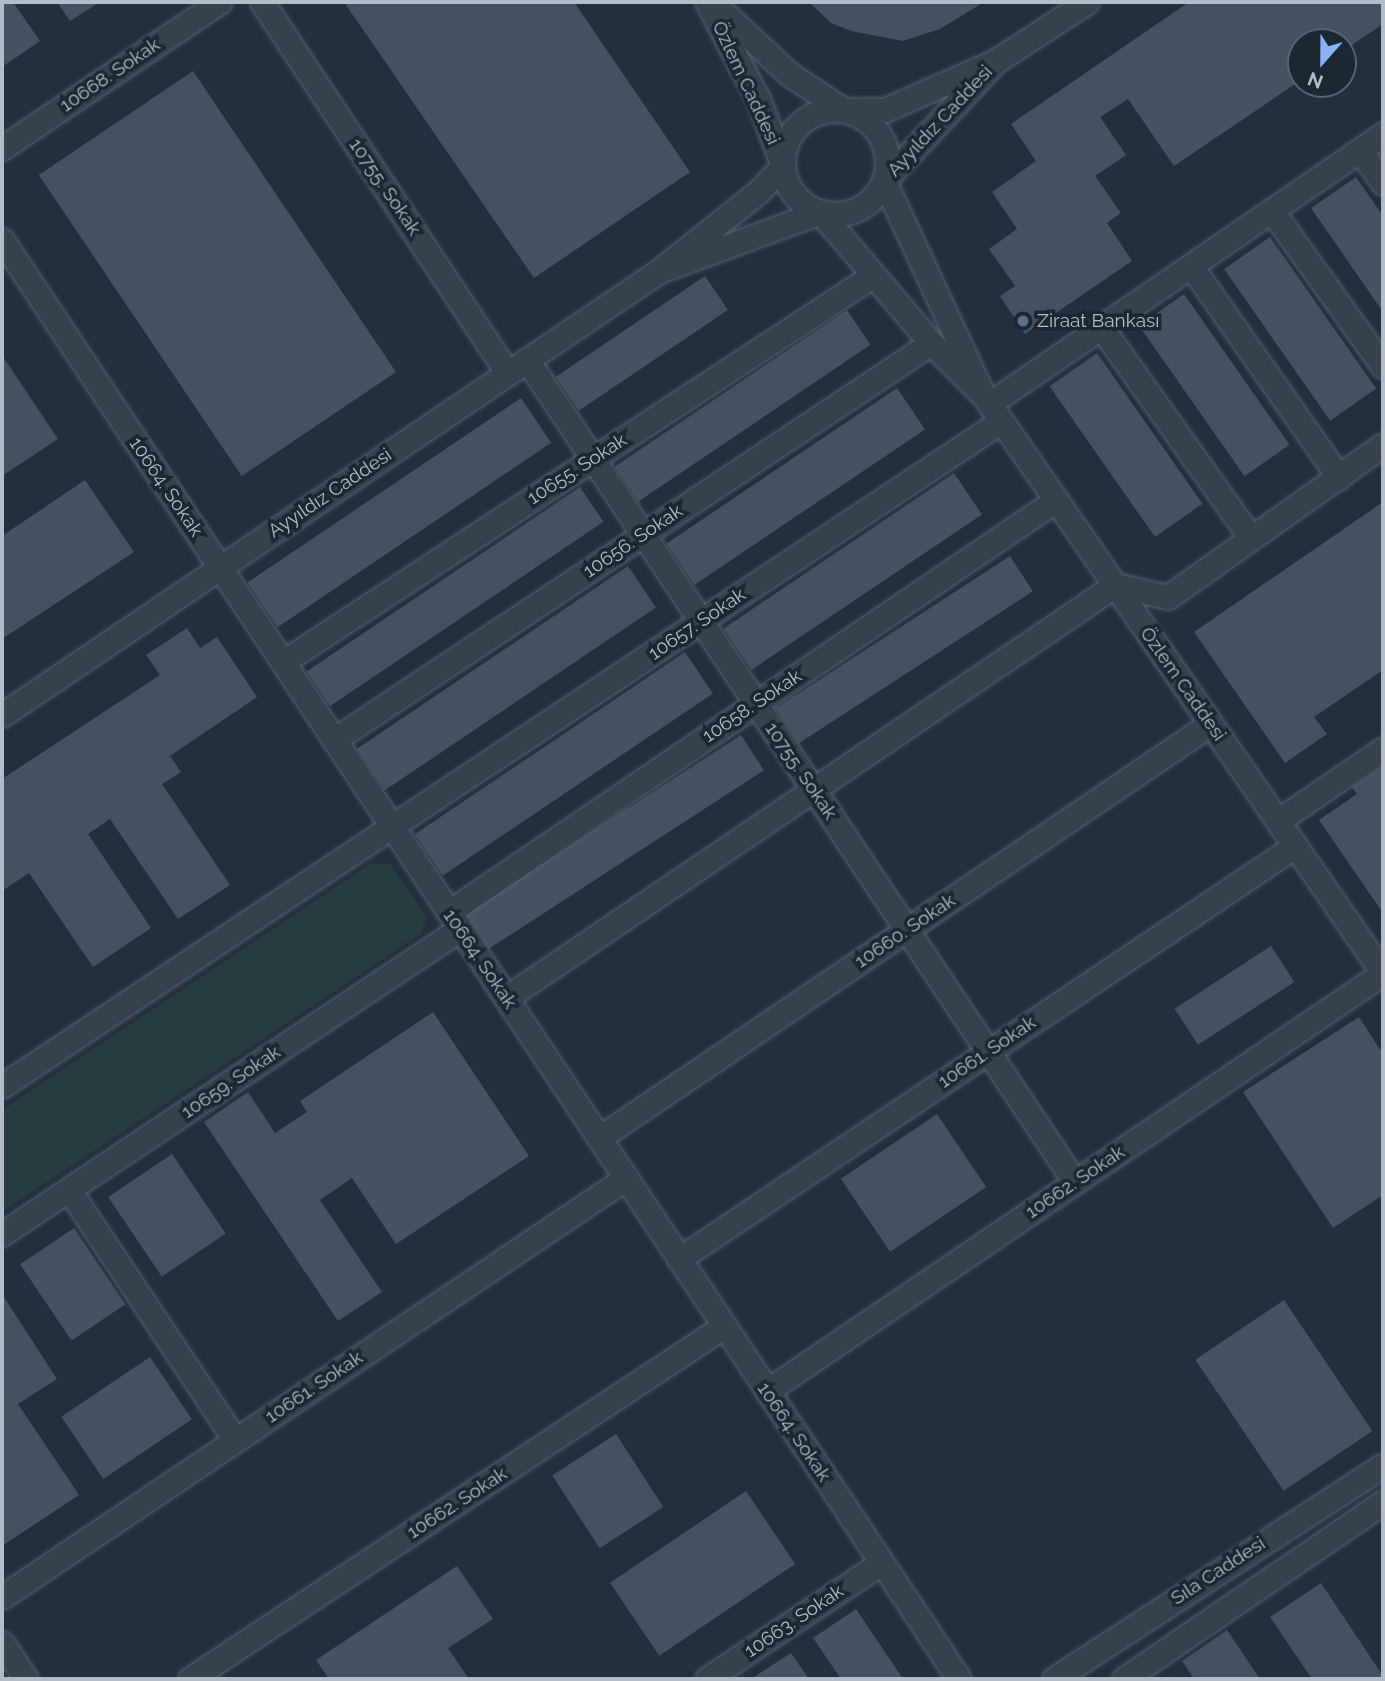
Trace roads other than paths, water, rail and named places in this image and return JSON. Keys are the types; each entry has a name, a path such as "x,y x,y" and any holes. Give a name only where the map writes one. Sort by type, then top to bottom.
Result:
{"street":[{"name":"10668. Sokak","path":"2,148 219,2"},
{"name":"10755. Sokak","path":"262,2 517,367 592,459 1075,1182"},
{"name":"Özlem Caddesi","path":"710,2 789,74 844,110"},
{"name":"Özlem Caddesi","path":"710,2 759,100 783,166"},
{"name":"Ayyıldız Caddesi","path":"844,110 886,110 996,61 1087,2"},
{"name":"Ayyıldız Caddesi","path":"884,181 996,61"},
{"path":"844,110 865,119 881,136 887,151 884,181 876,195 858,208 835,214 820,212 794,194 783,166 784,150 800,123 820,112 844,110"},
{"name":"10657. Sokak","path":"393,827 701,621 1101,327 1383,134"},
{"path":"1360,150 1383,183"},
{"name":"Ayyıldız Caddesi","path":"2,715 659,271 758,192 783,166"},
{"name":"Özlem Caddesi","path":"884,181 991,407"},
{"path":"1272,211 1383,366"},
{"name":"Ayyıldız Caddesi","path":"659,271 820,212"},
{"name":"Özlem Caddesi","path":"820,212 872,276 991,407 1383,973"},
{"name":"10664. Sokak","path":"2,240 959,1679"},
{"path":"1191,266 1339,477"},
{"name":"10655. Sokak","path":"283,662 872,276"},
{"path":"1101,327 1251,538"},
{"name":"10656. Sokak","path":"334,740 932,343"},
{"path":"506,998 1115,585 1168,597 1383,445"},
{"name":"10658. Sokak","path":"454,921 756,704 1056,500"},
{"name":"10660. Sokak","path":"599,1138 1210,724"},
{"path":"1278,821 1383,749"},
{"path":"2,1086 393,827"},
{"name":"10661. Sokak","path":"679,1259 1295,846"},
{"name":"10659. Sokak","path":"2,1234 454,921"},
{"name":"10662. Sokak","path":"767,1391 1383,973"},
{"name":"10661. Sokak","path":"2,1597 626,1178"},
{"path":"69,1190 235,1440"},
{"name":"10662. Sokak","path":"190,1679 724,1326"},
{"name":"Sıla Caddesi","path":"1054,1679 1383,1465"},
{"path":"1124,1679 1383,1502"},
{"name":"10663. Sokak","path":"707,1679 881,1563"},
{"path":"2,1643 26,1679"}],"place":[{"name":"Ziraat Bankası","path":"1023,321"}]}
